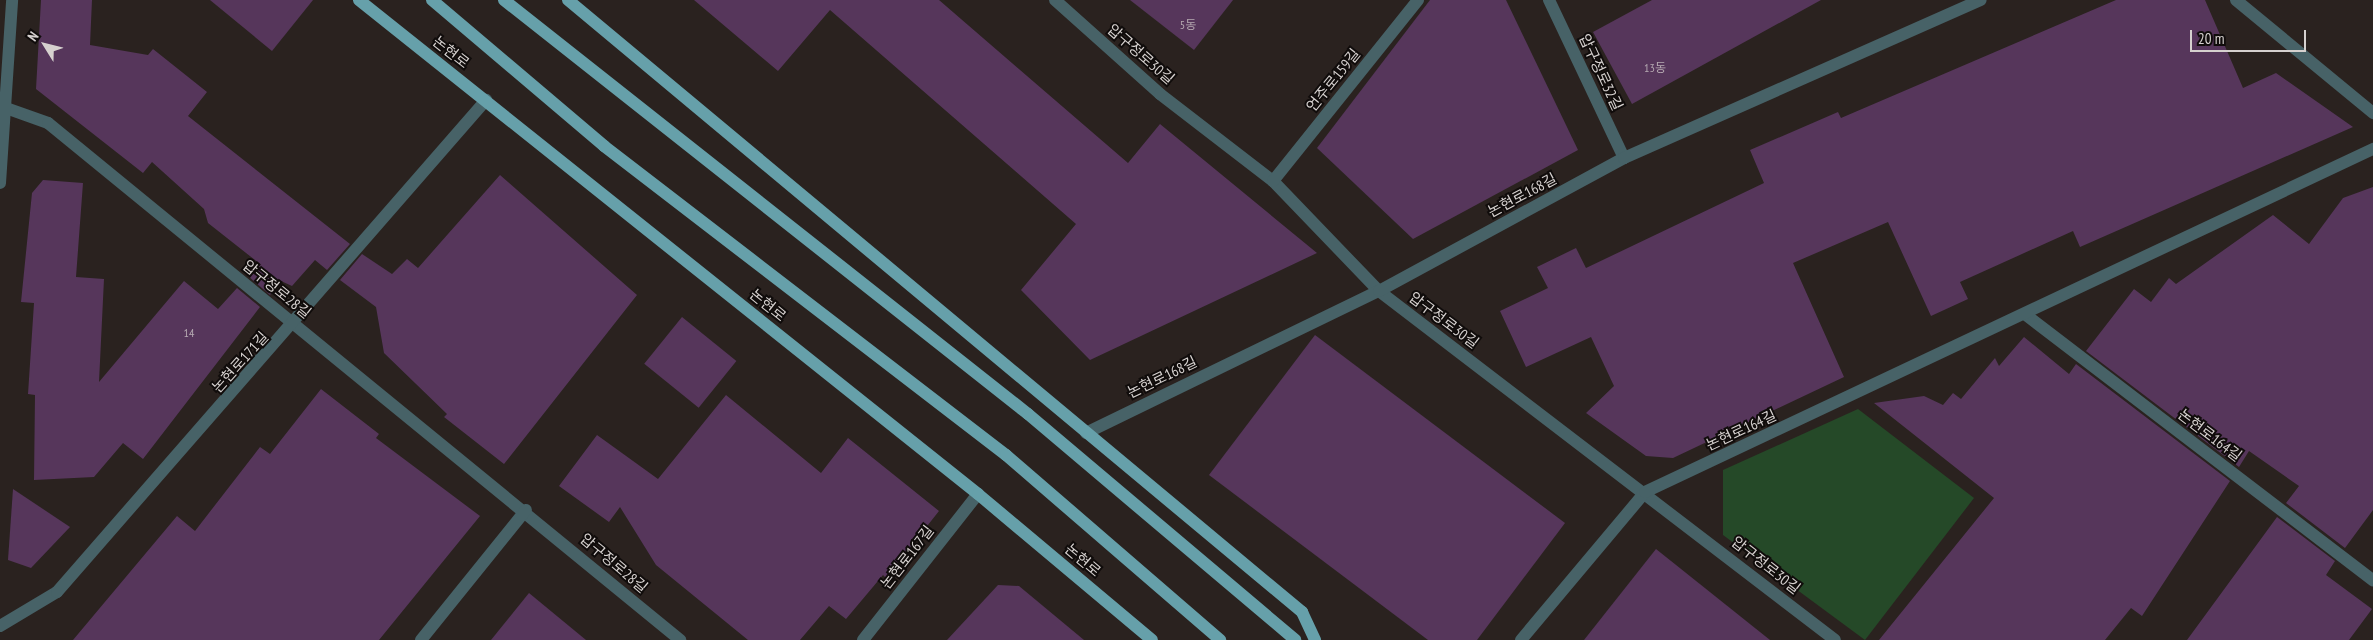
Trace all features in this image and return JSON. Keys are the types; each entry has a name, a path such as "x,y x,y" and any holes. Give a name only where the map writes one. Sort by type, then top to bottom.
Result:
{"main road":[{"name":"논현로","path":"359,0 978,494 1152,640"},
{"name":"논현로","path":"432,0 604,146 1006,455 1220,640"},
{"path":"504,0 1028,414 1296,640"},
{"path":"568,0 1302,612 1315,640"}],"street":[{"path":"0,183 2,106 12,0"},
{"name":"압구정로30길","path":"1055,0 1160,94 1273,181 1379,291 1645,492 1835,640"},
{"name":"언주로159길","path":"1273,181 1418,0"},
{"name":"압구정로32길","path":"1549,0 1624,158"},
{"name":"논현로168길","path":"1086,433 1379,291 1624,158 1981,0"},
{"path":"2236,0 2373,113"},
{"name":"논현로171길","path":"0,626 57,592 294,325 486,100"},
{"name":"압구정로28길","path":"2,106 48,123 294,325 526,510 680,640"},
{"name":"논현로164길","path":"1521,640 1645,492 2026,315 2373,149"},
{"name":"논현로164길","path":"2026,315 2373,580"},
{"name":"논현로167길","path":"863,640 978,494"},
{"path":"421,640 526,510"}],"green space":[{"path":"1858,409 1974,498 1865,640 1723,535 1723,470"}],"building":[{"path":"41,0 92,0 90,45 148,55 153,49 207,92 188,116 350,244 327,270 315,260 292,286 281,281 270,295 248,276 260,264 208,223 204,209 152,162 143,173 36,89"},
{"path":"210,0 313,0 272,51"},
{"path":"694,0 939,0 1128,163 1160,124 1317,253 1090,360 1021,290 1076,224 830,10 778,71"},
{"path":"1130,0 1233,0 1194,50"},
{"path":"1430,0 1506,0 1578,150 1413,239 1317,148"},
{"path":"1652,0 1821,0 1632,104 1593,32"},
{"path":"2116,0 2205,0 2243,88 2276,73 2353,127 2080,247 2073,231 1960,282 1968,299 1931,316 1888,222 1793,263 1844,377 1673,458 1646,456 1586,413 1614,386 1591,337 1526,367 1500,311 1548,288 1537,267 1576,248 1586,268 1764,183 1750,150 1838,112 1841,118"},
{"path":"500,175 637,295 504,464 444,417 447,414 384,353 376,307 340,280 362,254 392,274 407,259 418,268"},
{"path":"43,180 83,183 76,277 104,279 99,382 184,281 218,309 237,288 260,307 143,459 123,443 94,477 34,480 35,395 28,394 34,303 21,302 32,193"},
{"path":"2373,187 2373,510 2345,548 2286,503 2299,486 2249,451 2239,467 2086,351 2134,289 2151,302 2169,278 2176,284 2273,215 2309,244 2343,198"},
{"path":"682,317 736,361 699,408 644,364"},
{"path":"1315,335 1565,523 1477,640 1428,640 1209,475"},
{"path":"2024,337 2069,374 2076,364 2230,481 2142,616 2131,608 2105,640 1879,640 1994,498 1874,403 1924,396 1943,405 1953,393 1961,399 1995,358 1999,366"},
{"path":"321,389 379,434 376,438 480,516 379,640 73,640 177,516 195,531 260,447 270,454"},
{"path":"726,395 821,473 848,438 939,511 886,578 883,575 846,619 829,606 800,640 748,640 656,565 620,507 609,522 559,486 597,435 658,479"},
{"path":"13,489 70,527 31,568 8,560"},
{"path":"2277,517 2335,561 2326,575 2372,609 2349,640 2187,640"},
{"path":"1656,549 1770,640 1584,640"},
{"path":"998,585 1019,586 1084,640 947,640"},
{"path":"529,593 586,640 491,640"}]}
